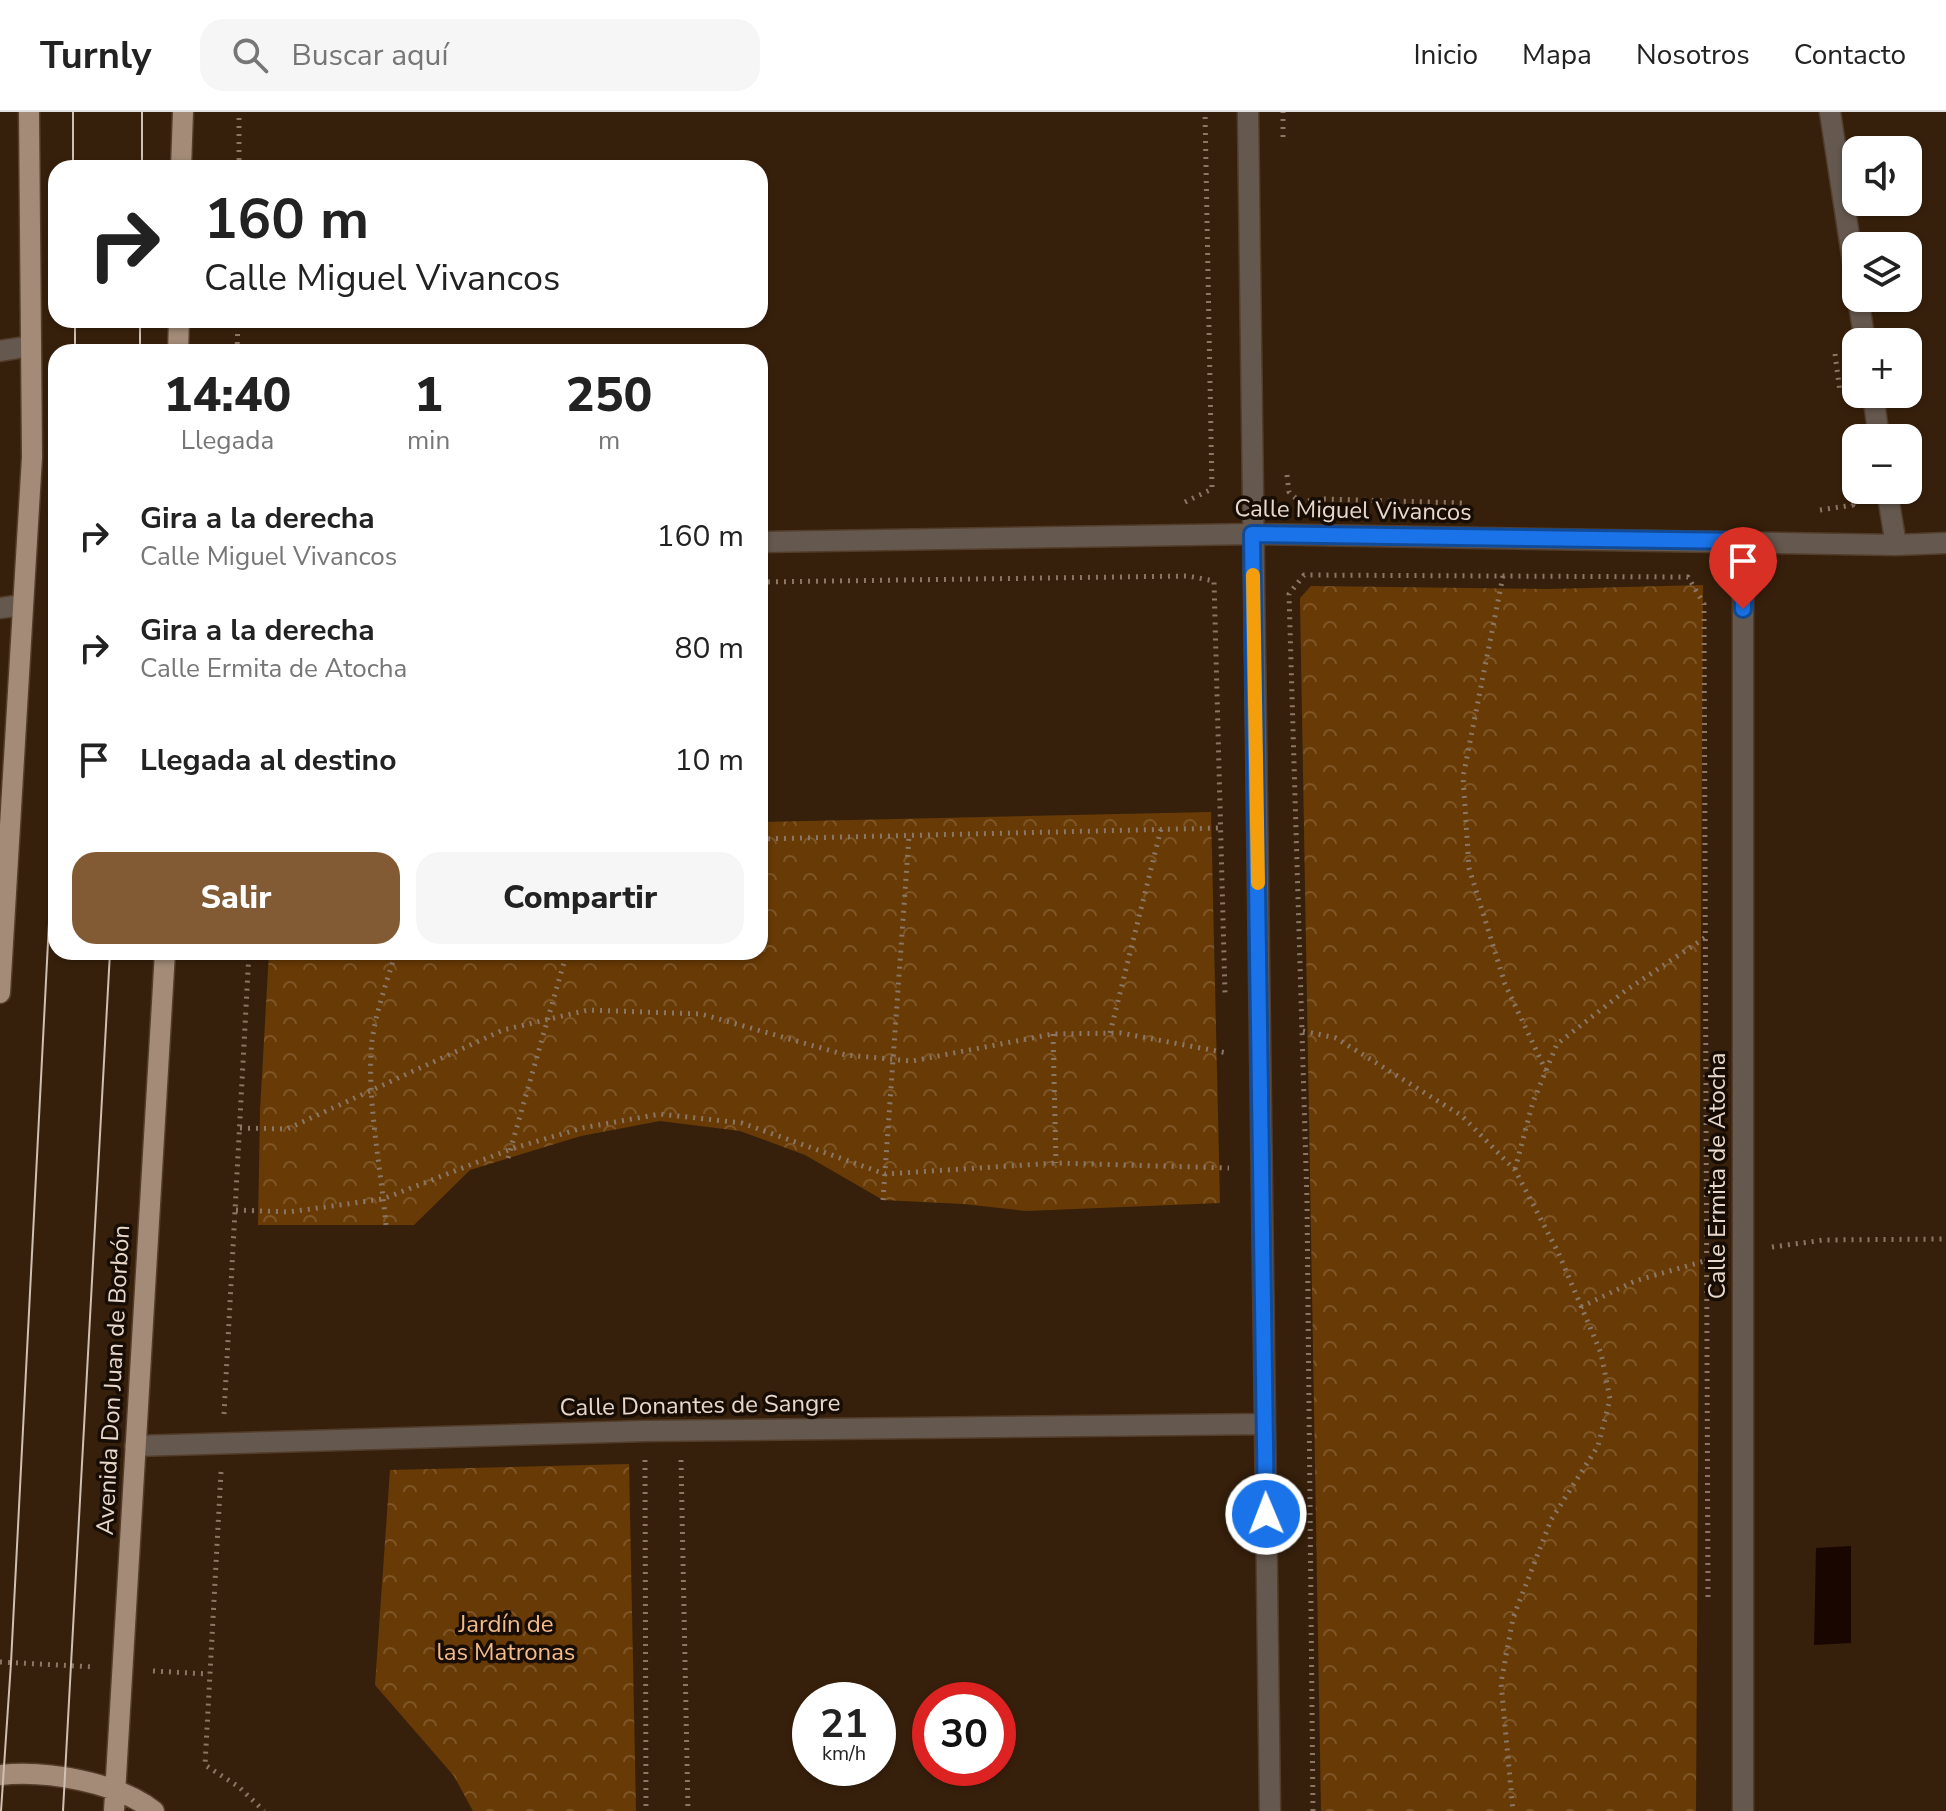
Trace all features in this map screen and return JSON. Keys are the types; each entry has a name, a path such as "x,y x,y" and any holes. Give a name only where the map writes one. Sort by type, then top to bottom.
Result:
{"main road":[{"path":"0,993 32,457 29,112"},
{"path":"181,160 183,112"},
{"name":"Avenida Don Juan de Borbón","path":"114,1811 165,960"},
{"path":"0,1775 33,1772 115,1790 154,1811"}],"street":[{"path":"1248,112 1270,1811"},
{"path":"1830,112 1848,232"},
{"path":"0,351 31,346"},
{"path":"1889,504 1896,545"},
{"name":"Calle Miguel Vivancos","path":"768,542 1252,534 1896,545 1946,543"},
{"name":"Calle Ermita de Atocha","path":"1743,541 1743,1811"},
{"path":"0,608 22,605"},
{"name":"Calle Donantes de Sangre","path":"135,1446 645,1431 1265,1424"}],"path":[{"path":"239,112 239,160"},
{"path":"1171,502 1186,502 1212,489 1205,112"},
{"path":"1282,144 1283,112"},
{"path":"1286,471 1289,492 1300,502 1323,499 1477,503"},
{"path":"1806,510 1821,510"},
{"path":"1313,1811 1307,1201 1289,594 1304,575 1688,577 1704,604 1708,1523"},
{"path":"768,582 1188,576 1214,581 1225,1007"},
{"path":"1503,576 1463,777 1469,868 1505,984 1546,1071"},
{"path":"768,839 1221,828"},
{"path":"1110,1033 1161,829"},
{"path":"883,1200 909,836"},
{"path":"1515,1170 1533,1102 1557,1044 1625,991 1706,937"},
{"path":"249,960 205,1765 239,1787 264,1811"},
{"path":"386,1225 372,1091 372,1043 379,1004 393,960"},
{"path":"508,1158 565,960"},
{"path":"240,1128 287,1129 503,1030 588,1010 701,1014 846,1055 912,1061 1053,1034 1110,1033 1227,1053"},
{"path":"1303,1031 1336,1038 1462,1116 1515,1170 1558,1252 1601,1353 1610,1399 1598,1446 1551,1520 1513,1618 1501,1683 1513,1811"},
{"path":"1053,1034 1056,1163"},
{"path":"1226,1038 1227,1067"},
{"path":"236,1210 289,1212 383,1199 511,1149 582,1128 660,1114 742,1123 885,1174 1056,1163 1229,1168"},
{"path":"1229,1153 1230,1182"},
{"path":"645,1431 646,1811"},
{"path":"681,1431 688,1811"}],"green space":[{"path":"1703,585 1696,1811 1321,1811 1300,598 1311,586 1549,589"},
{"path":"1211,812 1220,1203 1026,1211 883,1200 805,1155 740,1131 660,1121 581,1136 470,1170 414,1225 258,1225 260,1111 269,960 768,960 768,822"},
{"name":"Jardín de las Matronas","path":"629,1464 636,1811 473,1811 454,1776 375,1685 390,1470"}],"shaded area":[{"path":"1851,1546 1851,1643 1814,1645 1816,1548"}],"tram line":[{"path":"73,112 73,160"},
{"path":"142,112 142,160"},
{"path":"75,328 75,344"},
{"path":"140,328 140,344"},
{"path":"1,1811 48,942"},
{"path":"63,1811 110,960"}],"slow traffic":[{"path":"1253,575 1258,883"}],"route":[{"path":"1266,1514 1252,534 1743,541 1743,609"}]}
